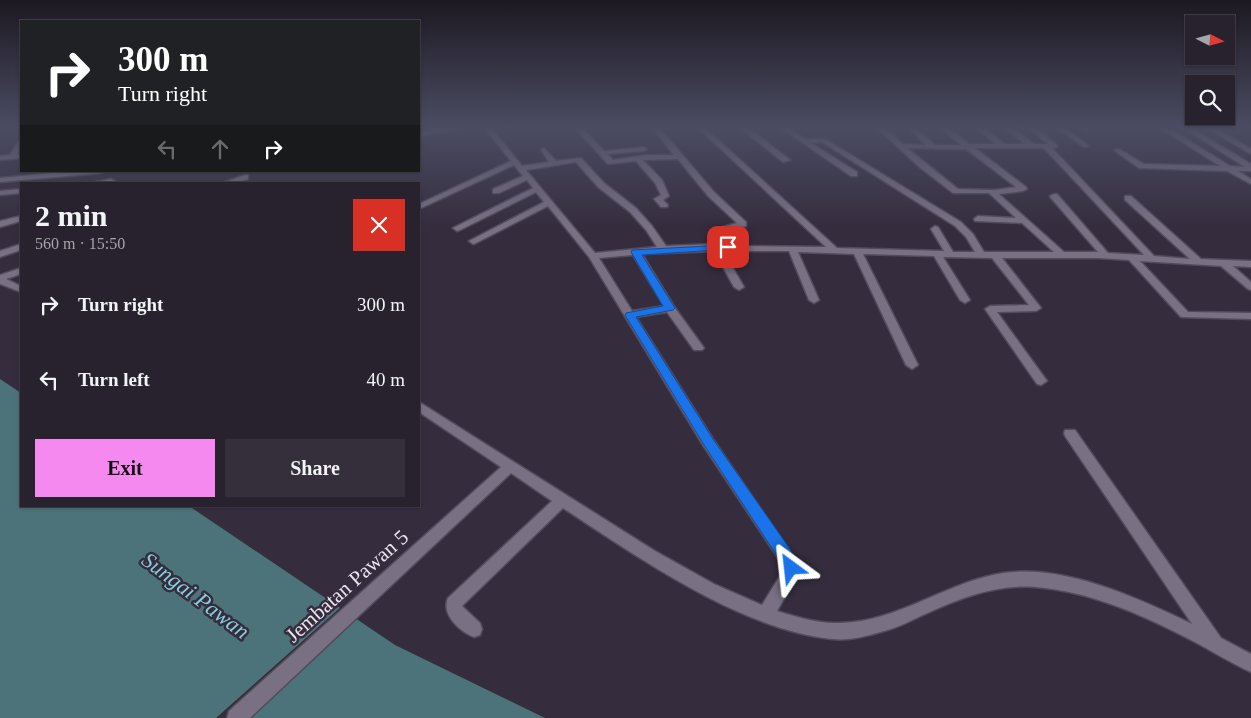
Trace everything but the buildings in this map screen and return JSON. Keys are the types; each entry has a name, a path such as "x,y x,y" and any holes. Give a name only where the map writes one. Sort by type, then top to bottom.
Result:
{"street":[{"path":"514,160 593,256 708,442 790,564 789,576 766,614"},
{"path":"551,160 554,163"},
{"path":"420,207 519,165 578,160 602,185 633,210 650,228 663,249"},
{"path":"608,160 611,162 628,160"},
{"path":"639,160 660,184 665,196 658,198 664,205"},
{"path":"682,160 711,194 743,224 726,227 740,247"},
{"path":"735,160 834,250"},
{"path":"832,160 854,174"},
{"path":"855,160 932,207 966,232 981,255"},
{"path":"917,160 956,191 989,190 993,192 1061,254"},
{"path":"984,160 1023,189 993,192"},
{"path":"1059,160 1152,259"},
{"path":"1132,160 1143,167 1251,168"},
{"path":"1213,160 1251,182"},
{"path":"1237,160 1251,168"},
{"path":"0,180 90,172"},
{"path":"230,182 245,177"},
{"path":"496,191 528,177"},
{"path":"457,228 537,189"},
{"path":"0,193 20,191"},
{"path":"1054,196 1106,256"},
{"path":"1128,198 1199,262"},
{"path":"473,241 548,203"},
{"path":"0,224 20,219"},
{"path":"978,219 1024,220"},
{"path":"935,229 950,254"},
{"path":"0,254 20,247"},
{"path":"593,256 663,249 740,247 981,255 1061,254 1251,264"},
{"path":"716,248 739,287"},
{"path":"792,248 814,300"},
{"path":"857,250 912,365"},
{"path":"636,252 670,308 698,348"},
{"path":"936,253 966,300"},
{"path":"994,254 1036,308 990,309 1041,381"},
{"path":"1132,258 1185,315 1251,316"},
{"path":"1225,264 1251,287"},
{"path":"20,271 0,278 6,284 20,289"},
{"path":"630,315 670,308"},
{"path":"420,407 623,539 701,584 766,614 818,628 855,630 888,623 982,585 1030,578 1064,583 1086,589 1214,643 1251,663"},
{"path":"1070,433 1214,643"},
{"name":"Jembatan Pawan 5","path":"236,718 510,466"},
{"path":"474,629 454,611 454,603 562,500"}],"water":[{"name":"Sungai Pawan","path":"0,379 20,392 20,507 190,507 395,645 545,718 0,718"}],"pier":[{"path":"342,606 354,614 240,718 216,718"}],"route":[{"path":"728,247 663,249 636,252 670,308 630,315 708,442 784,554 791,568"}]}
